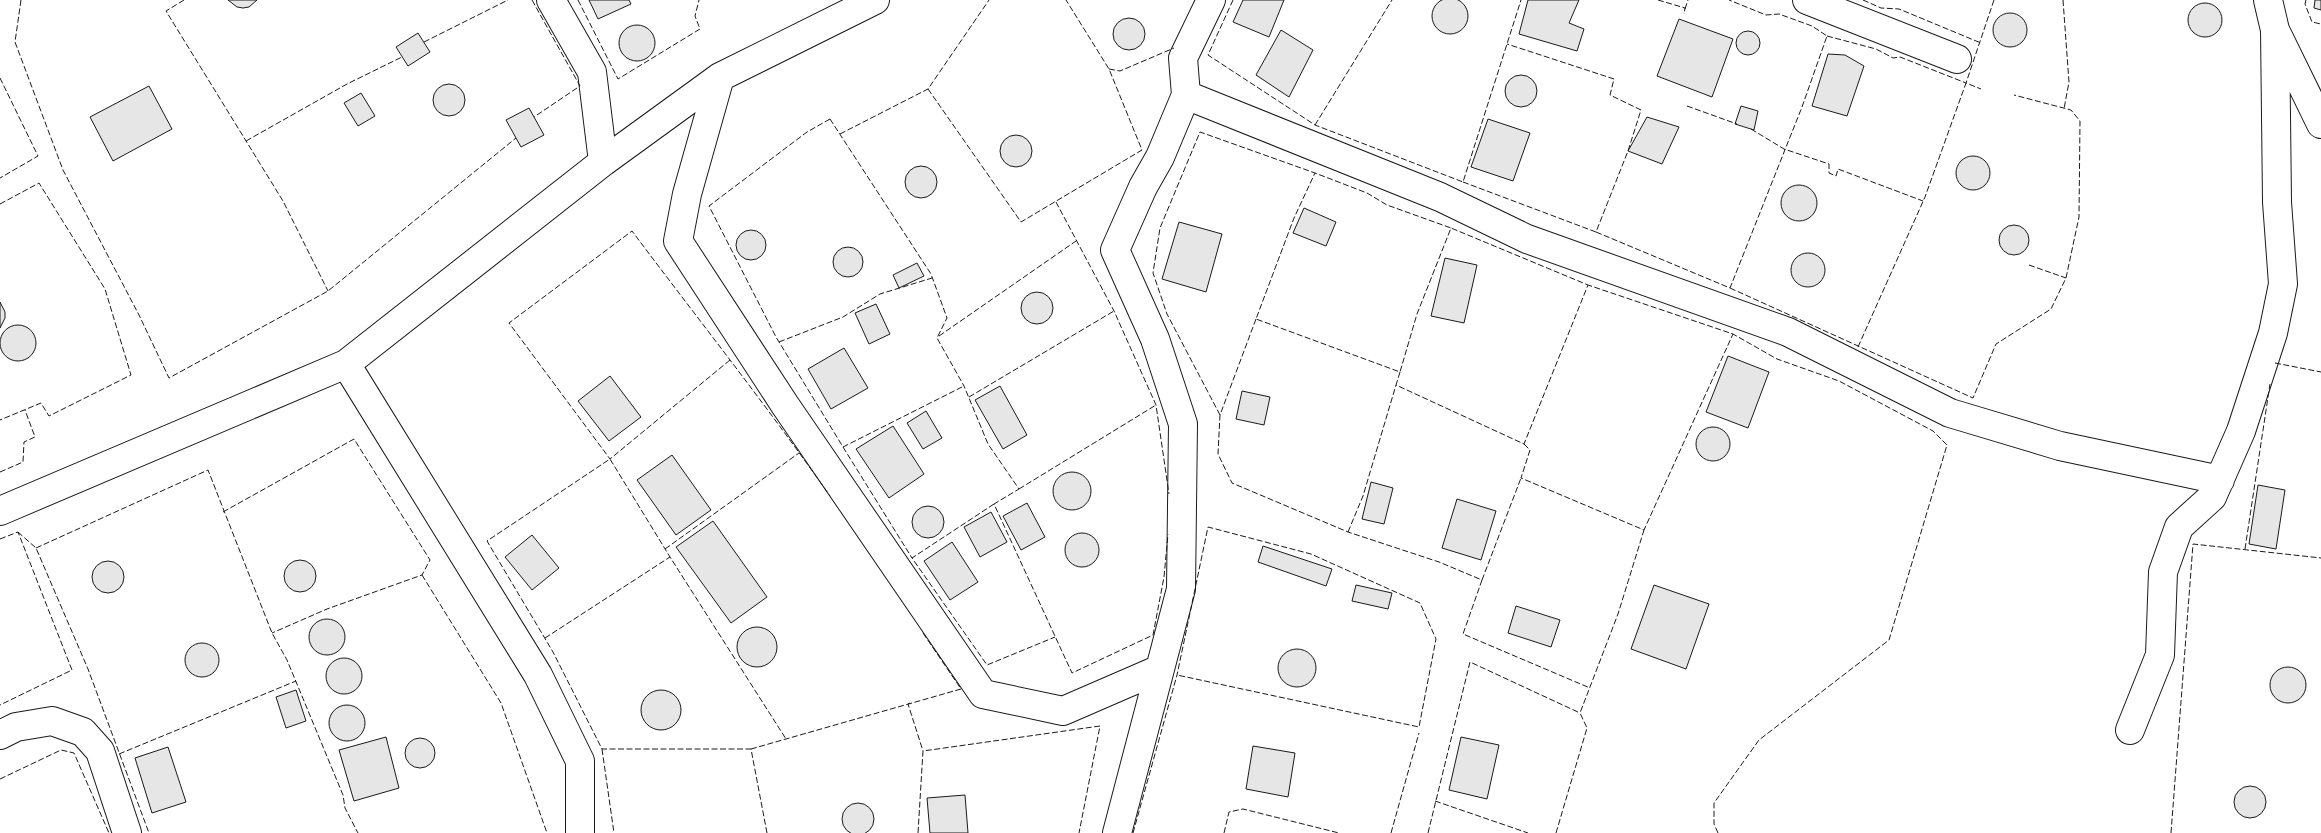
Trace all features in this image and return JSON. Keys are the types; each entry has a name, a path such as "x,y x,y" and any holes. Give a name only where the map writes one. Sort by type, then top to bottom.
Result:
{"street":[{"path":"551,0 592,72 603,162"},
{"path":"0,511 346,364 603,162 720,77 875,0"},
{"path":"1117,833 1181,589 1183,424 1155,339 1115,250 1143,187 1160,157 1186,95 1183,58 1211,0"},
{"path":"1807,0 1957,59"},
{"path":"2130,730 2160,655 2163,572 2179,527 2212,497 2241,431 2273,333 2283,284 2277,202 2274,30 2268,0"},
{"path":"2274,30 2321,124"},
{"path":"720,77 687,194 678,241 785,405 983,694 1063,711 1160,669"},
{"path":"1186,95 1440,198 1527,239 1788,332 1950,414 2060,446 2220,480"},
{"path":"346,364 538,675 580,761 580,833"},
{"path":"0,735 16,727 52,721 82,732 100,751 127,833"}],"building":[{"path":"1450,-2 1457,-1 1463,3 1467,9 1467,23 1463,29 1457,33 1450,34 1443,33 1437,29 1433,23 1432,16 1433,9 1437,3 1443,-1"},
{"path":"228,0 257,0 249,7 243,8 237,7"},
{"path":"589,0 629,0 631,4 598,19"},
{"path":"1243,0 1284,0 1269,37 1233,22"},
{"path":"1528,0 1579,0 1569,23 1584,29 1577,51 1519,34"},
{"path":"2315,0 2321,0 2321,10 2314,8"},
{"path":"2205,3 2212,4 2217,8 2221,13 2221,27 2217,32 2212,36 2205,37 2198,36 2193,32 2189,27 2188,20 2189,13 2193,8 2198,4"},
{"path":"2010,13 2017,14 2022,18 2026,23 2026,37 2022,42 2017,46 2010,47 2003,46 1998,42 1994,37 1993,30 1994,23 1998,18 2003,14"},
{"path":"1129,18 1135,19 1140,23 1144,28 1144,40 1140,45 1135,49 1129,50 1123,49 1118,45 1114,40 1113,34 1114,28 1118,23 1123,19"},
{"path":"1679,19 1733,39 1712,97 1657,76"},
{"path":"637,25 649,31 655,43 649,55 637,61 625,55 619,43 625,31"},
{"path":"1281,30 1313,50 1289,97 1256,75"},
{"path":"1748,31 1756,35 1760,43 1756,51 1748,55 1740,51 1736,43 1740,35"},
{"path":"418,33 430,52 408,66 396,47"},
{"path":"1828,54 1845,55 1864,66 1847,116 1812,106"},
{"path":"1521,75 1527,76 1532,80 1536,85 1536,97 1532,102 1527,106 1521,107 1515,106 1510,102 1506,97 1505,91 1506,85 1510,80 1515,76"},
{"path":"449,84 455,85 460,89 464,94 464,106 460,111 455,115 449,116 443,115 438,111 434,106 433,100 434,94 438,89 443,85"},
{"path":"149,86 172,129 113,161 90,117"},
{"path":"361,93 375,116 358,126 344,103"},
{"path":"1741,106 1758,111 1754,130 1735,124"},
{"path":"529,108 544,135 521,147 506,120"},
{"path":"1647,117 1679,127 1662,164 1628,151"},
{"path":"1488,119 1530,133 1513,181 1471,167"},
{"path":"1016,135 1022,136 1027,140 1031,145 1031,157 1027,162 1022,166 1016,167 1010,166 1005,162 1001,157 1000,151 1001,145 1005,140 1010,136"},
{"path":"1973,156 1980,157 1985,161 1989,166 1989,180 1985,185 1980,189 1973,190 1966,189 1961,185 1957,180 1956,173 1957,166 1961,161 1966,157"},
{"path":"921,166 927,167 932,171 936,176 936,188 932,193 927,197 921,198 915,197 910,193 906,188 905,182 906,176 910,171 915,167"},
{"path":"1799,185 1812,190 1817,203 1812,216 1799,221 1786,216 1781,203 1786,190"},
{"path":"1304,208 1336,222 1326,246 1293,233"},
{"path":"1179,222 1222,234 1206,292 1162,279"},
{"path":"2014,225 2025,229 2029,240 2025,251 2014,255 2003,251 1999,240 2003,229"},
{"path":"751,230 757,231 765,239 765,251 757,259 751,260 745,259 737,251 736,245 737,239 745,231"},
{"path":"848,247 854,248 862,256 862,268 854,276 848,277 842,276 834,268 833,262 834,256 842,248"},
{"path":"1808,253 1820,258 1825,270 1820,282 1808,287 1796,282 1791,270 1796,258"},
{"path":"1445,258 1477,265 1464,323 1431,316"},
{"path":"917,263 924,276 899,288 893,275"},
{"path":"1037,292 1049,296 1053,308 1049,320 1037,324 1025,320 1021,308 1025,296"},
{"path":"0,302 5,312 5,318 0,328"},
{"path":"876,304 890,334 869,344 855,313"},
{"path":"18,325 25,326 31,330 35,336 35,350 31,356 25,360 18,361 11,360 5,356 1,350 0,343 1,336 5,330 11,326"},
{"path":"844,348 868,388 831,409 808,369"},
{"path":"1728,356 1769,372 1748,428 1706,412"},
{"path":"610,376 641,417 609,441 578,401"},
{"path":"1000,386 1027,435 1003,449 975,400"},
{"path":"1242,391 1270,397 1264,425 1236,419"},
{"path":"926,411 942,438 923,449 907,423"},
{"path":"893,426 924,474 889,498 856,449"},
{"path":"1713,427 1720,428 1725,432 1729,437 1729,451 1725,456 1720,460 1713,461 1706,460 1701,456 1697,451 1696,444 1697,437 1701,432 1706,428"},
{"path":"672,455 711,510 676,535 637,480"},
{"path":"1072,472 1079,473 1085,478 1090,484 1090,498 1085,504 1079,509 1072,510 1065,509 1059,504 1054,498 1053,491 1054,484 1059,478 1065,473"},
{"path":"1371,482 1393,488 1384,524 1362,519"},
{"path":"2258,485 2285,490 2276,549 2249,544"},
{"path":"1457,499 1496,511 1481,560 1442,548"},
{"path":"1027,503 1045,537 1021,550 1003,516"},
{"path":"928,506 934,507 939,511 943,516 943,528 939,533 934,537 928,538 922,537 917,533 913,528 912,522 913,516 917,511 922,507"},
{"path":"991,512 1007,542 980,557 964,527"},
{"path":"713,521 767,597 731,623 676,547"},
{"path":"1082,533 1094,538 1099,550 1094,562 1082,567 1070,562 1065,550 1070,538"},
{"path":"532,535 559,568 532,590 505,557"},
{"path":"952,542 978,582 950,600 924,561"},
{"path":"1263,546 1332,569 1326,586 1258,562"},
{"path":"300,560 311,565 316,576 311,587 300,592 289,587 284,576 289,565"},
{"path":"108,561 114,562 119,566 123,571 123,583 119,588 114,592 108,593 102,592 97,588 93,583 92,577 93,571 97,566 102,562"},
{"path":"1356,585 1392,593 1388,609 1352,601"},
{"path":"1654,585 1709,604 1686,669 1631,649"},
{"path":"1516,606 1560,620 1551,647 1508,633"},
{"path":"327,619 339,625 345,637 339,649 327,655 315,649 309,637 315,625"},
{"path":"757,627 771,633 777,647 771,661 757,667 743,661 737,647 743,633"},
{"path":"202,643 209,644 214,648 218,653 218,667 214,672 209,676 202,677 195,676 190,672 186,667 185,660 186,653 190,648 195,644"},
{"path":"1297,649 1311,654 1316,668 1311,682 1297,687 1283,682 1278,668 1283,654"},
{"path":"344,658 357,663 362,676 357,689 344,694 331,689 326,676 331,663"},
{"path":"2288,667 2301,672 2306,685 2301,698 2288,703 2275,698 2270,685 2275,672"},
{"path":"296,690 306,721 286,728 276,697"},
{"path":"657,690 665,690 672,693 678,699 681,710 678,721 672,727 665,730 657,730 650,727 644,721 641,714 641,706 644,699 650,693"},
{"path":"347,705 360,710 365,723 360,736 347,741 334,736 329,723 334,710"},
{"path":"386,737 399,788 354,801 339,750"},
{"path":"1461,737 1499,745 1487,799 1449,790"},
{"path":"420,738 426,739 434,747 434,759 426,767 420,768 414,767 406,759 405,753 406,747 414,739"},
{"path":"1253,746 1295,753 1288,797 1246,789"},
{"path":"168,747 186,802 152,813 135,758"},
{"path":"2250,786 2256,787 2261,791 2265,796 2265,808 2261,813 2256,817 2250,818 2244,817 2239,813 2235,808 2234,802 2235,796 2239,791 2244,787"},
{"path":"965,795 968,833 930,833 927,798"},
{"path":"858,803 864,804 869,808 873,813 873,825 869,830 864,834 858,835 852,834 847,830 843,825 842,819 843,813 847,808 852,804"}],"fence":[{"path":"21,0 15,42 63,170 139,315 169,378 328,291 516,138"},
{"path":"184,0 166,11 283,201 328,291"},
{"path":"424,42 508,0"},
{"path":"532,0 580,86 534,117"},
{"path":"578,0 618,79 700,29 695,16 699,0"},
{"path":"840,134 928,89 989,0"},
{"path":"928,89 1021,222 1142,150 1109,69 1066,0"},
{"path":"1233,0 1208,55 1315,125 1463,182 1521,0"},
{"path":"1315,125 1392,0"},
{"path":"1658,0 1685,8 1684,14"},
{"path":"1685,9 1688,0"},
{"path":"1596,232 1730,288 1802,107 1827,36 1812,26 1779,14 1766,15 1729,0"},
{"path":"1863,0 1881,8 1899,9 1981,43"},
{"path":"1827,36 1876,49 1893,58 1900,57 1966,83 1994,0"},
{"path":"2063,0 2069,82 2064,109"},
{"path":"2306,0 2305,4 2312,22 2321,24"},
{"path":"1463,182 1596,232 1628,151 1641,110 1610,95 1614,79 1507,44"},
{"path":"1109,69 1120,71 1174,48"},
{"path":"246,141 347,84 402,57"},
{"path":"0,78 38,156 0,178"},
{"path":"1858,347 1925,197 1966,83 1981,89"},
{"path":"1730,288 1973,398 1996,344 2051,309 2066,278 2079,217 2080,121 2071,110 2014,95"},
{"path":"1687,106 1737,124"},
{"path":"830,119 931,274 947,318 937,338 964,386 988,444 1019,489 994,504 1072,673 1153,635 1164,577 1168,534"},
{"path":"830,119 807,132 709,206 776,337 843,447 964,386"},
{"path":"1751,129 1784,149 1829,164 1829,173 1836,176 1838,169 1923,201"},
{"path":"1220,415 1167,314 1153,273 1160,228 1200,132 1315,173 1367,193 1387,205 1451,228 1417,314 1400,372 1256,319 1294,218 1315,173"},
{"path":"0,204 39,183 105,289 131,375 49,416 41,403 0,420"},
{"path":"1056,202 1114,311 1156,405 1169,494"},
{"path":"1400,372 1396,385 1524,444 1588,285 1451,228"},
{"path":"730,360 610,459 509,323 632,231 732,363 757,396 830,496"},
{"path":"939,336 1076,241"},
{"path":"2029,265 2066,278"},
{"path":"779,342 843,317 880,294 932,278"},
{"path":"1524,444 1530,450 1521,478 1644,530 1733,334 1588,285"},
{"path":"969,397 1114,311"},
{"path":"1256,319 1220,415 1218,454 1232,483 1348,532 1439,562 1482,580 1463,634 1590,688"},
{"path":"1718,833 1714,824 1714,803 1759,740 1889,640 1947,445 1933,431 1839,381 1777,359 1733,334"},
{"path":"2275,363 2321,372"},
{"path":"2245,549 2270,384"},
{"path":"1348,532 1363,496 1396,385"},
{"path":"1019,489 1156,405"},
{"path":"0,472 23,462 24,442 35,437 25,410"},
{"path":"223,512 354,439 430,560 422,575 327,609 272,633"},
{"path":"843,447 912,558"},
{"path":"665,549 799,453"},
{"path":"767,833 751,749 602,749 553,652 487,541 610,459 786,739"},
{"path":"36,548 208,470 272,633 287,660 343,795 345,808 358,833"},
{"path":"1482,580 1521,478"},
{"path":"994,504 912,558 987,665 1055,637"},
{"path":"1133,833 1177,675 1208,527 1311,554 1420,603 1436,639 1419,727 1177,675"},
{"path":"1556,833 1587,728 1580,713 1618,614 1644,530"},
{"path":"18,532 36,548 88,669 149,833"},
{"path":"0,539 18,532 72,670 0,705"},
{"path":"2171,833 2193,544 2321,558"},
{"path":"545,638 670,557"},
{"path":"422,575 501,703 547,833"},
{"path":"923,633 961,689"},
{"path":"1428,833 1470,662 1580,713"},
{"path":"119,754 296,681"},
{"path":"751,749 961,689"},
{"path":"910,703 908,704 923,751"},
{"path":"918,833 923,751 1100,726 1079,833"},
{"path":"1391,833 1419,733"},
{"path":"602,749 614,833"},
{"path":"0,779 61,750 74,753 109,833"},
{"path":"1435,801 1528,833"},
{"path":"1224,833 1229,812 1243,809 1339,833"}]}
